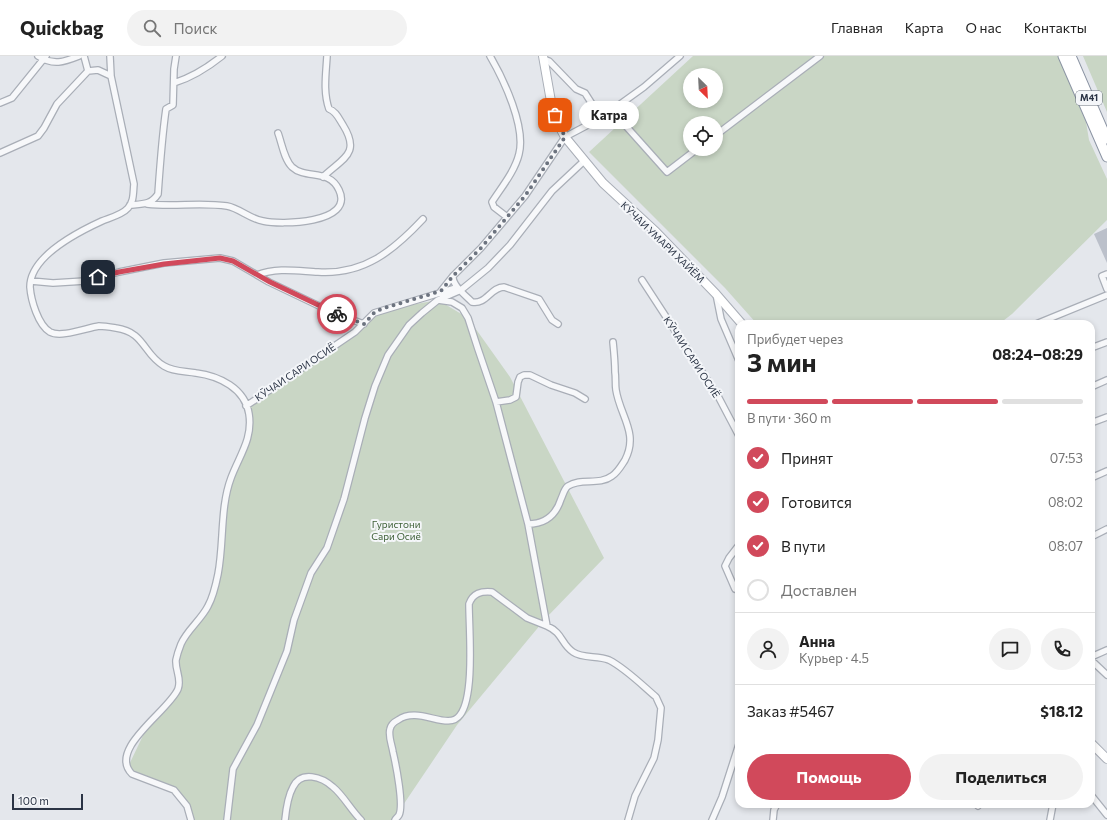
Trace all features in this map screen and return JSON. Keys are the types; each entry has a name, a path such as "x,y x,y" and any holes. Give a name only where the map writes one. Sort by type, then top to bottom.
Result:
{"highway":[{"path":"1063,56 1104,134 1107,157"},
{"name":"M41","path":"1071,56 1104,134"}],"main road":[{"name":"КӮЧАИ УМАРИ ХАЙЁМ","path":"543,58 552,107 558,124 565,137 607,188 656,232 716,294 739,320"},
{"path":"1095,747 1107,759"}],"street":[{"path":"0,102 12,98 42,57 63,63 79,56"},
{"path":"84,56 88,71"},
{"path":"110,56 111,76 134,184 133,200 126,210 84,229 63,241 45,256 34,273 30,285 33,302 41,322 47,330 55,335 102,326 118,328 130,332 141,340 154,359 162,365 172,370 198,373 218,378 231,384 242,398 249,412 250,432 230,478 218,574 209,606 181,642 176,662 179,675 178,688 171,699 132,744 125,761 127,769 132,774 174,790 187,806 191,820"},
{"path":"148,204 154,200 158,194 166,109 173,105 174,69 176,56"},
{"path":"174,83 186,79 207,68 222,56"},
{"path":"323,176 346,157 351,142 349,134 337,116 332,110 329,109 326,102 325,82 327,56"},
{"path":"490,56 518,119 521,139 519,155 513,168 492,202 494,207 507,217"},
{"path":"441,291 453,276 481,248 507,217 541,174 565,137 601,118 644,86 680,56"},
{"path":"723,130 820,56"},
{"path":"543,58 549,61 576,90 585,93 601,118"},
{"path":"0,153 38,136 57,104 88,71 98,70 111,76"},
{"path":"625,126 667,172 688,156"},
{"path":"130,205 228,206 263,221 283,224 310,221 332,214 340,203 340,193 336,185 323,176 303,172 293,168 286,158 278,134"},
{"name":"КӮЧАИ САРИ ОСИЁ","path":"246,406 355,332 374,313 381,309 441,291 459,289 488,268 510,245 552,191 584,161"},
{"path":"257,275 266,271 280,270 325,272 344,271 371,263 386,254 405,239 423,219"},
{"path":"31,281 53,283 85,281 119,272 164,264 220,258 233,261 257,275 336,314 364,324"},
{"path":"1107,274 1102,276 1107,289"},
{"path":"453,276 453,283 472,302 481,302 502,287 536,297 542,302 552,320 558,324"},
{"name":"КӮЧАИ САРИ ОСИЁ","path":"642,280 719,398 735,428"},
{"path":"227,820 233,769 257,725 284,657 294,620 311,573 327,548 344,499 375,386 388,355 409,325 438,300 459,289"},
{"path":"716,294 720,320 735,352"},
{"path":"1046,320 1107,295"},
{"path":"438,300 452,302 462,308 468,318 496,402 528,524 547,626"},
{"path":"528,524 544,522 554,514 565,489 569,486 579,482 600,481 613,476 620,468 628,453 630,433 616,392 613,342"},
{"path":"1095,346 1107,342"},
{"path":"496,402 513,399 516,397 518,382 520,377 524,375 530,375 551,385 575,393 585,399"},
{"path":"1095,385 1107,380"},
{"path":"1095,422 1107,417"},
{"path":"1095,476 1107,471"},
{"path":"1095,535 1107,529"},
{"path":"735,550 725,566 735,589"},
{"path":"395,820 399,815 401,802 390,728 398,719 412,714 446,721 453,720 460,715 464,709 470,670 469,604 471,598 477,593 485,591 492,592 527,618 555,629 574,653 609,660 656,696 660,702 661,716 654,758 635,796 628,820"},
{"path":"1095,655 1107,650"},
{"path":"1095,664 1107,675"},
{"path":"712,820 722,797 735,756"},
{"path":"285,820 293,786 300,779 308,777 318,777 333,787 361,820"},
{"path":"1095,800 1107,815"},
{"path":"773,820 775,808"},
{"path":"1050,820 1052,808"}],"green space":[{"path":"693,56 1058,56 1086,122 1089,140 1107,179 1107,220 1012,314 1004,320 753,320 725,288 589,152"},
{"path":"1083,56 1107,56 1107,112"},
{"name":"Гуристони Сари Осиё","path":"438,300 468,318 510,377 604,558 546,618 457,725 393,820 191,820 181,797 127,769 149,723 178,688 181,642 209,606 222,537 230,478 250,432 246,406 355,332 378,311"}],"building":[{"path":"1107,228 1107,263 1094,234"}],"way so far":[{"path":"337,314 364,324 374,313 381,309 441,291 453,276 497,230 525,196 565,137 555,115"}],"place":[{"name":"Катра","path":"555,115"}],"route":[{"path":"98,277 164,264 220,258 233,261 270,282 337,314"}]}
